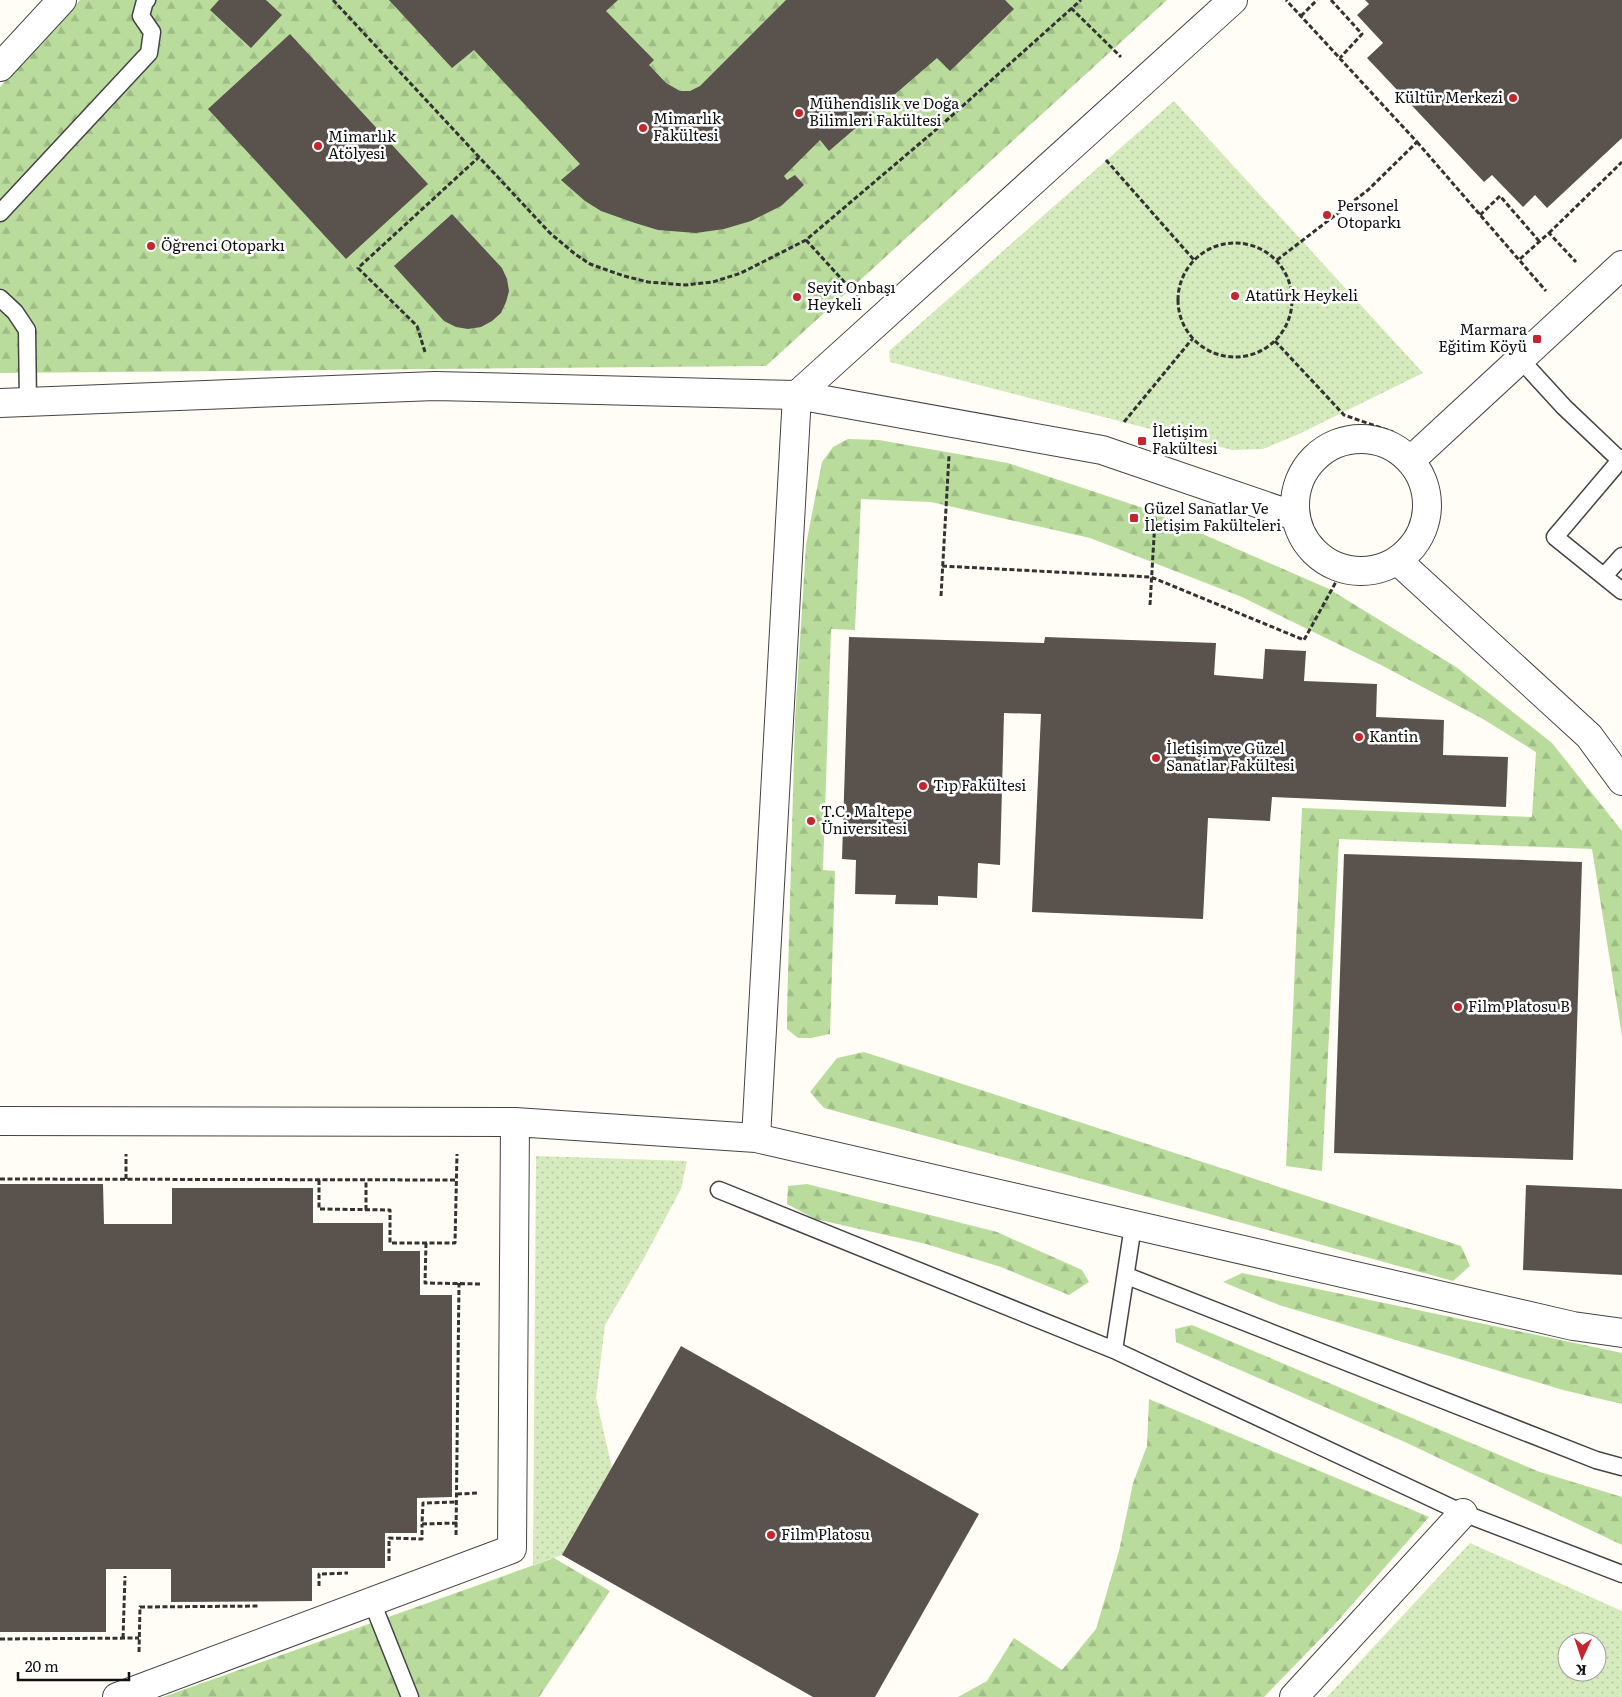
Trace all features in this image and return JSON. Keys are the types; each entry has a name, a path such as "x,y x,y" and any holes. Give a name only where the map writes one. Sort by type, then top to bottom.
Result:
{"street":[{"path":"0,67 62,0"},
{"path":"756,1138 797,395 1233,0"},
{"path":"1419,453 1622,265"},
{"path":"0,403 435,386 797,395 1102,450 1295,516"},
{"path":"1360,439 1379,441 1396,449 1419,453 1427,514 1422,532 1412,548 1398,561 1362,572 1343,569 1326,562 1311,549 1301,534 1295,516 1295,497 1300,478 1310,462 1324,450 1341,442 1360,439"},
{"path":"1398,561 1589,736 1622,781"},
{"path":"0,1121 516,1122 756,1138 1574,1326 1622,1333"},
{"path":"127,1693 512,1548 516,1122"},
{"path":"1294,1697 1463,1513"}],"lane":[{"path":"0,213 149,52 152,32 141,16 145,1 147,0"},
{"path":"0,298 15,312 27,330 28,402"},
{"path":"1520,359 1564,407 1621,460 1554,537 1622,591"},
{"path":"1604,576 1622,556"},
{"path":"719,1190 1114,1350 1463,1513 1622,1574"},
{"path":"1114,1350 1133,1226"},
{"path":"1126,1276 1596,1460 1622,1467"},
{"path":"372,1602 410,1697"}],"path":[{"path":"333,0 550,233 574,254 590,264 624,276 648,282 685,285 713,282 741,273 806,240 938,128 1081,0"},
{"path":"1286,0 1417,142 1568,316"},
{"path":"1301,16 1317,0"},
{"path":"1331,0 1362,34 1340,58"},
{"path":"1072,8 1145,81"},
{"path":"1084,136 1194,260"},
{"path":"1276,260 1368,190 1417,142"},
{"path":"435,386 416,326 358,268 479,157"},
{"path":"1520,259 1622,162"},
{"path":"1480,215 1500,196 1539,241"},
{"path":"1548,232 1599,286"},
{"path":"806,240 880,320"},
{"path":"1226,243 1244,244 1262,250 1276,260 1286,275 1292,292 1292,310 1286,327 1275,342 1260,351 1242,356 1224,356 1207,350 1194,338 1184,324 1179,308 1179,291 1184,274 1194,260 1209,249 1226,243"},
{"path":"1102,450 1194,338"},
{"path":"1275,342 1344,415 1419,453"},
{"path":"941,596 951,422"},
{"path":"1150,605 1158,469"},
{"path":"942,566 1152,577 1304,640 1343,569"},
{"path":"320,1180 319,1209 390,1210 390,1242 455,1243 457,1154"},
{"path":"0,1179 457,1180"},
{"path":"366,1180 366,1210"},
{"path":"426,1243 425,1283 514,1284"},
{"path":"456,1570 459,1283"},
{"path":"457,1502 423,1503 422,1524 457,1523"},
{"path":"124,1638 125,1576"},
{"path":"127,1693 139,1638 140,1607 269,1606"},
{"path":"0,1639 139,1638"}],"green space":[{"path":"80,0 1167,0 766,366 0,373 0,87"},
{"path":"1174,101 1423,373 1299,434 1263,449 1232,450 890,362 889,351"},
{"path":"848,439 879,440 1008,463 1143,508 1329,589 1456,667 1552,743 1622,831 1622,1036 1592,849 1339,839 1322,1171 1286,1166 1302,808 1532,817 1536,752 1483,719 1383,666 1242,597 1090,538 931,502 861,499 855,630 831,629 823,870 835,871 830,1034 811,1038 798,1038 787,1029 787,1010 795,720 806,545 822,462 833,447"},
{"path":"864,1052 1461,1246 1470,1266 1453,1281 824,1108 810,1092 837,1058"},
{"path":"536,1156 687,1161 681,1189 605,1325 596,1398 612,1468 562,1555 533,1565"},
{"path":"807,1184 997,1232 1082,1270 1089,1282 1069,1295 1001,1267 926,1244 815,1219 787,1204 788,1186"},
{"path":"1242,1273 1622,1353 1622,1404 1563,1390 1279,1305 1223,1282"},
{"path":"1192,1325 1537,1471 1622,1497 1622,1545 1407,1443 1176,1342 1175,1329"},
{"path":"1149,1399 1429,1517 1335,1624 1264,1697 958,1697 987,1681 1014,1638 1062,1670 1096,1629 1119,1551 1133,1483 1147,1446"},
{"path":"1470,1543 1622,1611 1622,1697 1327,1697"},
{"path":"554,1558 610,1591 539,1697 163,1697"}],"building":[{"path":"219,0 266,0 282,15 251,48 210,10"},
{"name":"Mimarlık Fakültesi","path":"389,0 618,0 606,11 654,60 649,65 666,83 680,91 690,91 700,86 786,0 1005,0 1014,9 950,71 937,58 829,151 820,140 784,176 787,180 795,175 804,185 781,206 751,221 724,229 696,233 658,230 601,211 585,201 561,180 580,164 474,50 452,68"},
{"name":"Kültür Merkezi","path":"1365,0 1622,0 1622,138 1547,208 1535,195 1523,207 1492,175 1484,182 1367,58 1383,43 1357,15 1369,4"},
{"name":"Mimarlık Atölyesi","path":"290,34 428,184 346,259 208,109"},
{"path":"452,214 502,268 507,279 509,291 501,313 481,327 468,329 456,327 444,321 394,266"},
{"path":"849,637 1044,643 1045,637 1216,643 1214,675 1263,679 1265,649 1306,651 1304,681 1377,684 1376,717 1444,720 1443,755 1508,757 1506,807 1272,797 1270,821 1208,818 1203,919 1032,912 1041,714 1004,713 1000,865 978,863 977,898 938,896 938,905 895,904 896,895 855,894 856,860 842,859"},
{"name":"Film Platosu B","path":"1344,854 1582,862 1573,1160 1334,1153"},
{"path":"0,1184 103,1184 104,1224 172,1224 172,1188 313,1188 313,1223 383,1223 383,1251 420,1251 420,1295 452,1295 452,1497 417,1498 417,1533 385,1533 385,1568 312,1568 312,1601 171,1602 171,1569 106,1569 106,1632 0,1632"},
{"path":"1526,1185 1622,1189 1622,1275 1523,1270"},
{"name":"Film Platosu","path":"681,1346 979,1514 875,1697 813,1697 562,1555"}],"place":[{"name":"Kültür Merkezi","path":"1513,98"},
{"name":"Mühendislik ve Doğa Bilimleri Fakültesi","path":"799,113"},
{"name":"Mimarlık Fakültesi","path":"643,128"},
{"name":"Mimarlık Atölyesi","path":"318,146"},
{"name":"Personel Otoparkı","path":"1327,215"},
{"name":"Öğrenci Otoparkı","path":"151,246"},
{"name":"Atatürk Heykeli","path":"1235,296"},
{"name":"Seyit Onbaşı Heykeli","path":"797,297"},
{"name":"Marmara Eğitim Köyü","path":"1537,339"},
{"name":"İletişim Fakültesi","path":"1142,441"},
{"name":"Güzel Sanatlar Ve İletişim Fakülteleri","path":"1134,518"},
{"name":"Kantin","path":"1359,737"},
{"name":"İletişim ve Güzel Sanatlar Fakültesi","path":"1156,758"},
{"name":"Tıp Fakültesi","path":"923,786"},
{"name":"T.C. Maltepe Üniversitesi","path":"811,821"},
{"name":"Film Platosu B","path":"1458,1007"},
{"name":"Film Platosu","path":"771,1535"}]}
